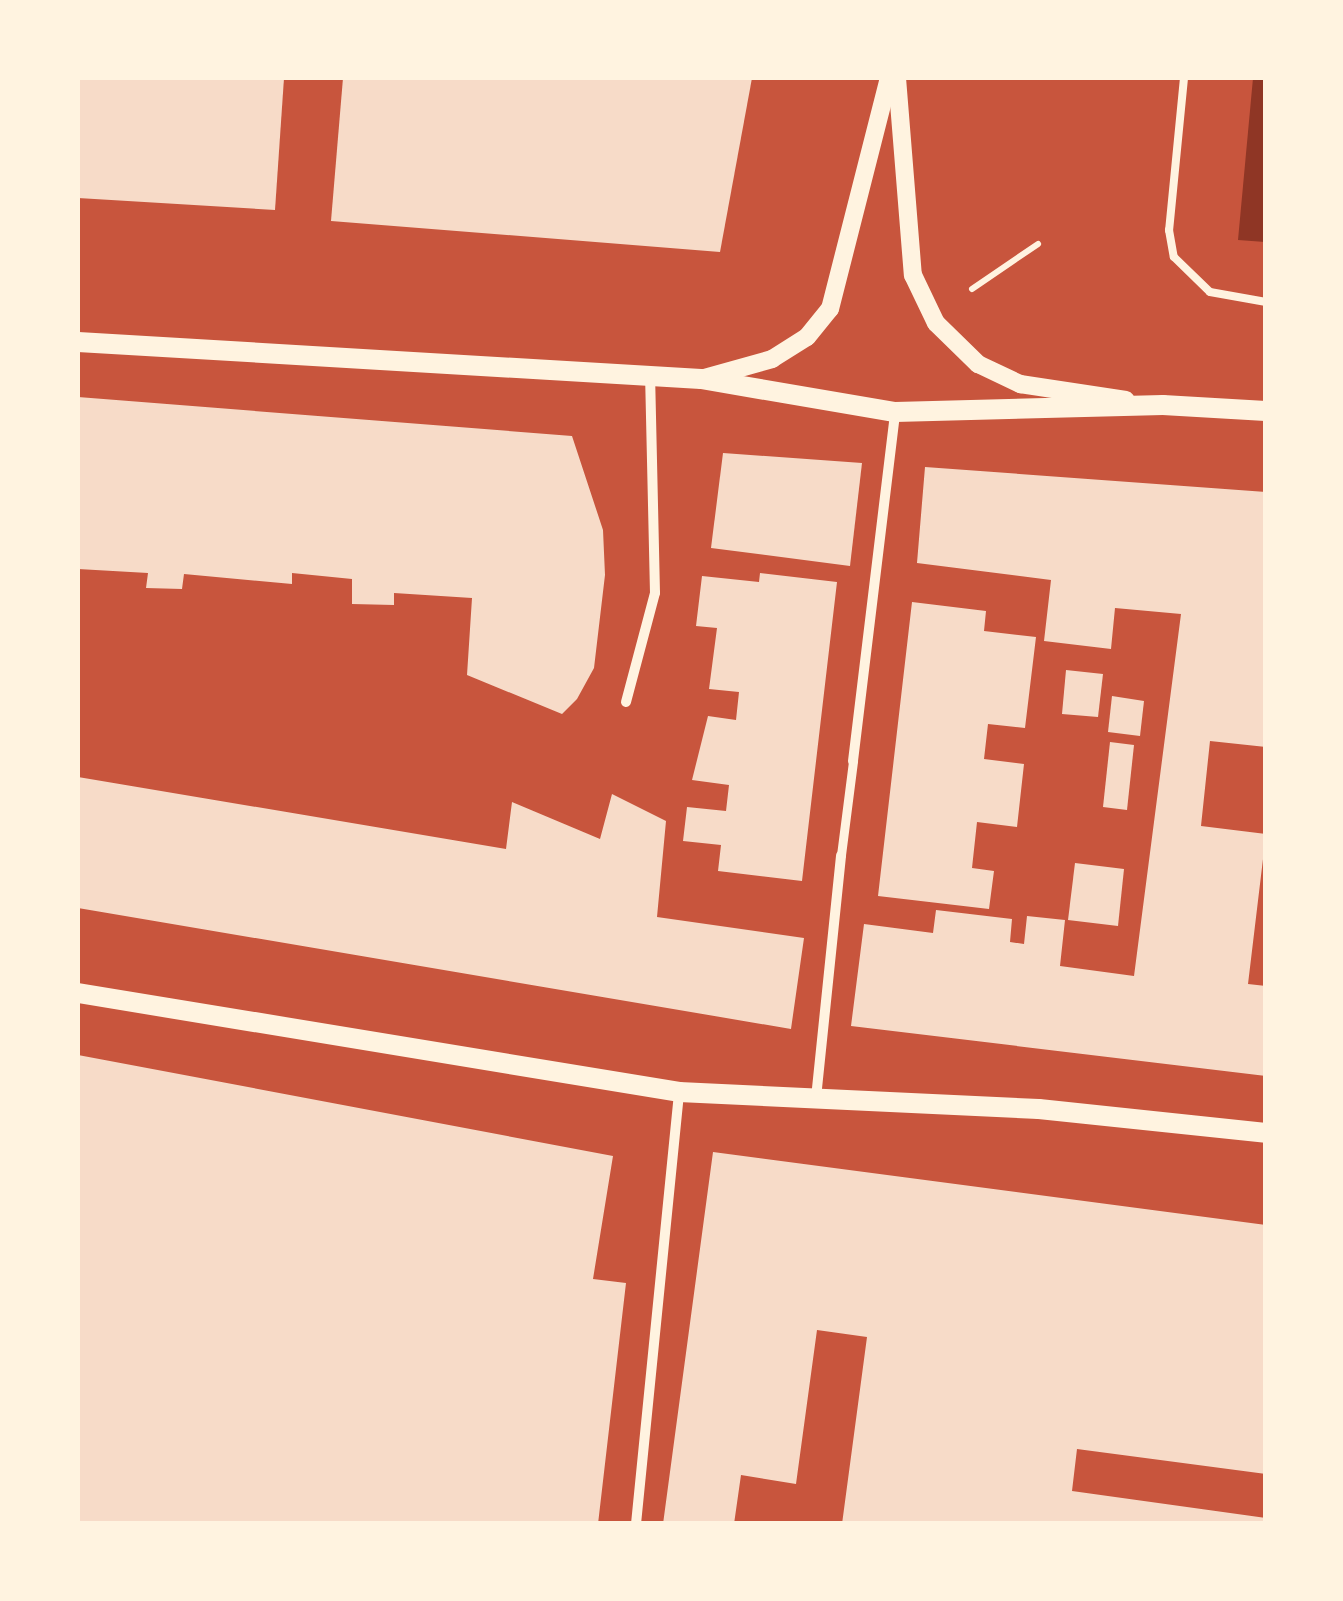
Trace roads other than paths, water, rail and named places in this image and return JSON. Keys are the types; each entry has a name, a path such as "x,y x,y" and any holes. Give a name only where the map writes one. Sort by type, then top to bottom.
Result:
{"main road":[{"path":"78,342 701,380 895,412 1163,405 1266,411"},
{"path":"78,993 678,1092 1039,1108 1266,1133"}],"street":[{"path":"701,380 772,360 807,337 830,309 889,78"},
{"path":"897,78 913,275 936,322 978,364 1020,384 1163,405"},
{"path":"626,702 655,593 650,377"},
{"path":"816,1099 841,854 895,412"},
{"path":"636,1524 678,1092"}],"lane":[{"path":"1184,78 1168,230 1174,257 1210,292 1266,302"}]}
